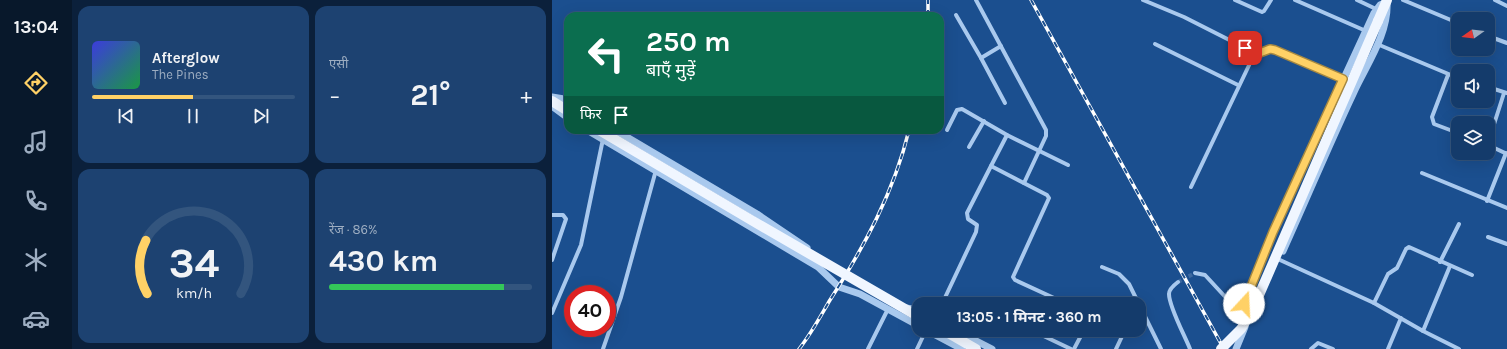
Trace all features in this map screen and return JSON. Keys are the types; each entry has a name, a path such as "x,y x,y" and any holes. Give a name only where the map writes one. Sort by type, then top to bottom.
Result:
{"main road":[{"path":"1221,349 1241,329 1253,309 1387,1"},
{"path":"552,102 564,108"},
{"path":"601,134 912,312"},
{"path":"955,337 976,349"}],"street":[{"path":"976,0 1046,130 1046,136 1024,183"},
{"path":"1143,0 1184,17 1257,54"},
{"path":"1235,0 1262,12 1271,0"},
{"path":"1295,0 1366,31"},
{"path":"1357,0 1376,9"},
{"path":"1403,0 1451,20"},
{"path":"1495,0 1507,6"},
{"path":"1245,327 1244,312 1246,297 1270,239 1376,9 1387,1"},
{"path":"1236,349 1245,327 1255,312 1280,260 1377,43 1388,15 1387,1"},
{"path":"956,15 1005,103"},
{"path":"1495,39 1507,43"},
{"path":"1377,43 1451,76"},
{"path":"1155,44 1238,85"},
{"path":"981,58 1001,46"},
{"path":"1191,187 1238,85 1252,59 1257,54 1270,49 1275,50 1343,79"},
{"path":"1448,75 1432,120 1434,124 1451,130"},
{"path":"1495,90 1506,93 1495,124"},
{"path":"552,97 564,99"},
{"path":"552,106 564,109"},
{"path":"947,130 957,110 966,110 1007,135 1068,165"},
{"path":"969,147 984,121"},
{"path":"552,313 581,245 601,134 656,170 818,267 839,286 860,294 912,322"},
{"path":"622,134 783,230 810,250 818,261 818,267"},
{"path":"945,297 976,232 977,225 968,219 967,213 1007,135"},
{"path":"1487,201 1506,153 1495,148"},
{"path":"991,166 1047,195 1049,201 1013,277 1015,280 1052,297"},
{"path":"603,349 621,296 656,170"},
{"path":"1422,173 1507,208"},
{"path":"552,215 563,215 566,219 552,260"},
{"path":"1440,262 1459,224"},
{"path":"1488,237 1507,244"},
{"path":"1374,304 1388,274 1397,268 1407,248 1411,247 1440,262 1472,275"},
{"path":"1280,260 1374,304 1459,349"},
{"path":"1423,331 1450,266"},
{"path":"1102,267 1111,270 1125,279 1134,297"},
{"path":"1195,273 1204,275 1229,301 1244,312"},
{"path":"1178,282 1168,293 1170,302 1190,349"},
{"path":"889,310 908,307 912,308"},
{"path":"868,349 889,310"},
{"path":"1388,349 1401,318"},
{"path":"1146,320 1161,349"},
{"path":"917,349 923,337"},
{"path":"939,337 962,349"},
{"path":"969,337 992,349"},
{"path":"1046,337 1071,349"},
{"path":"1074,349 1080,337"},
{"path":"1116,349 1122,337"},
{"path":"1311,349 1318,343 1333,349"}],"tunnel":[{"path":"1178,282 1195,273"}],"railway":[{"path":"928,0 928,12"},
{"path":"1031,0 1224,349"},
{"path":"799,349 855,260 877,218 895,175 908,134"}],"route":[{"path":"1244,304 1273,232 1343,79 1275,50 1270,49 1257,54 1245,48"}]}
